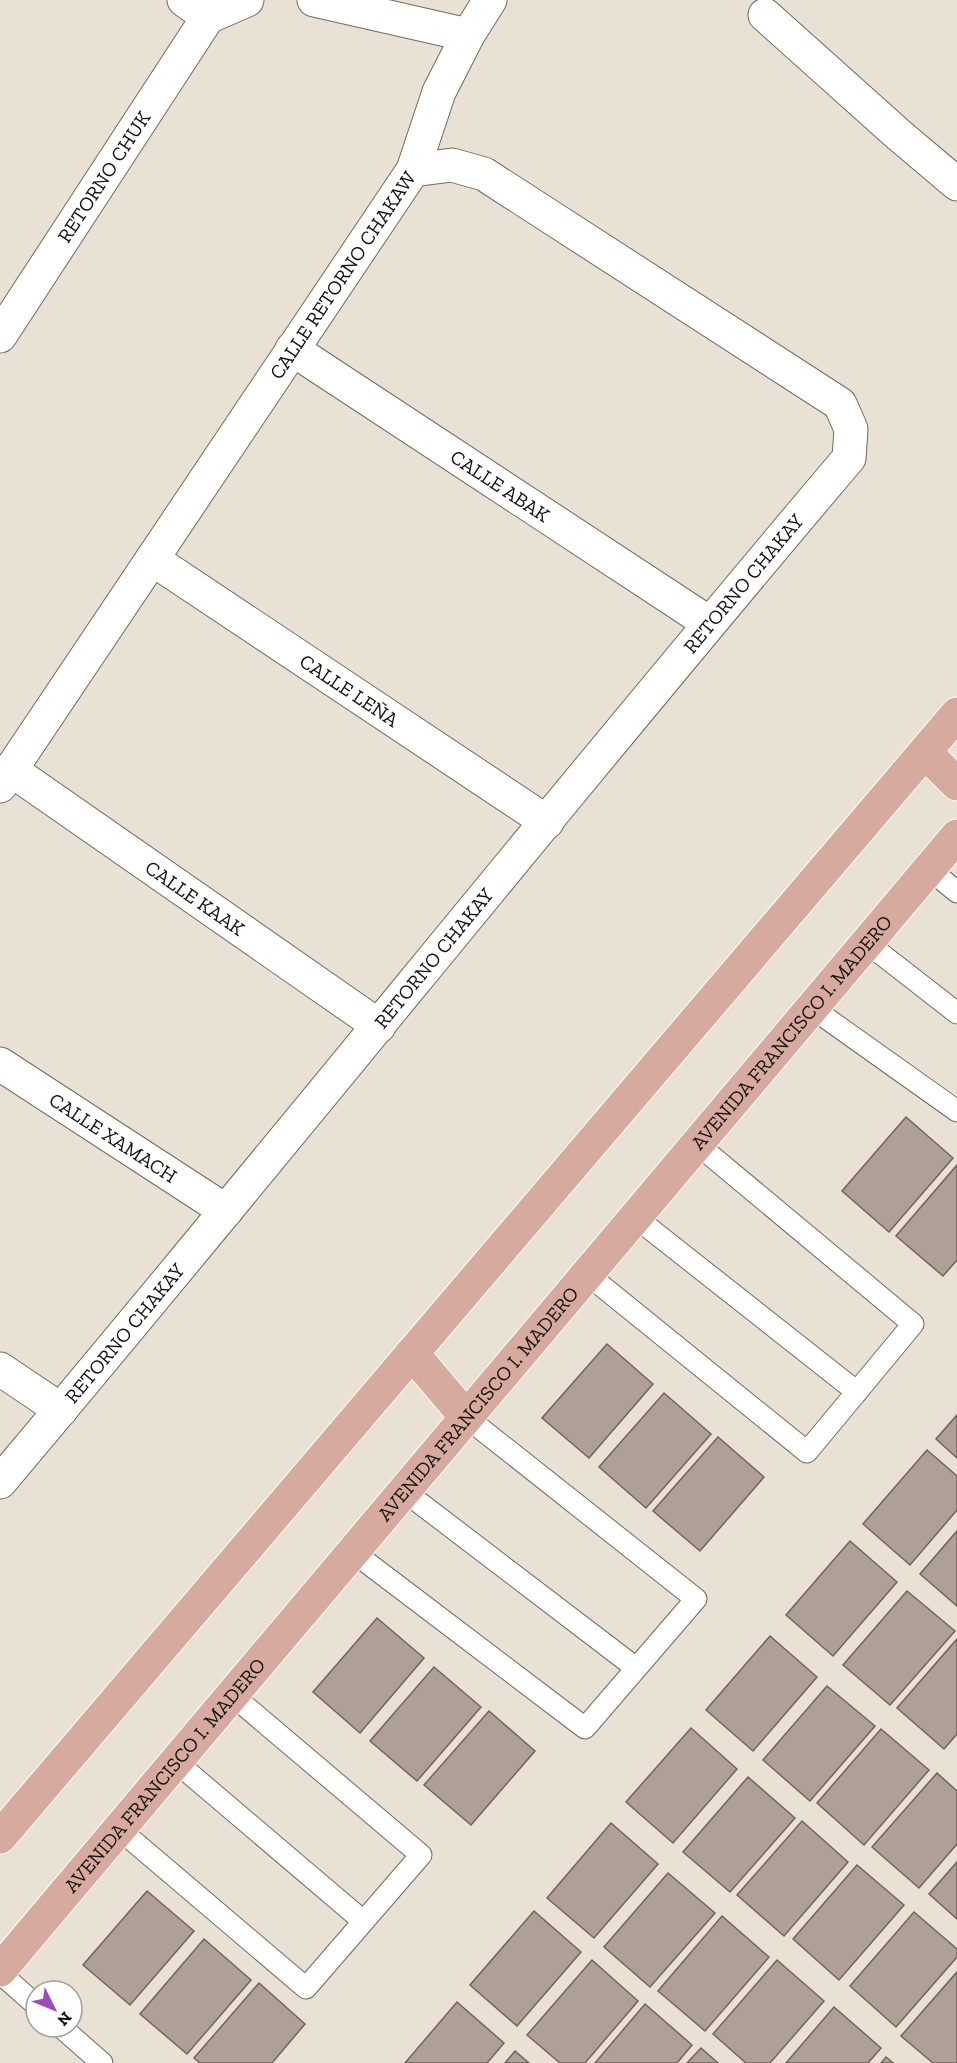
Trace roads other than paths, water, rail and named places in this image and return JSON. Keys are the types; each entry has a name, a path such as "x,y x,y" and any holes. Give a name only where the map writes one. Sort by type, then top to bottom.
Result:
{"main road":[{"path":"0,1837 957,714"},
{"path":"925,752 957,784"},
{"name":"AVENIDA FRANCISCO I. MADERO","path":"0,1972 957,836"},
{"path":"412,1353 466,1418"}],"street":[{"path":"196,9 247,0"},
{"path":"314,0 468,35"},
{"path":"412,170 439,92 468,35 490,0"},
{"name":"RETORNO CHUK","path":"0,336 196,9"},
{"path":"765,15 957,184"},
{"name":"CALLE RETORNO CHAKAW","path":"5,778 412,170 452,165 484,174 840,404 851,429"},
{"name":"CALLE ABAK","path":"292,349 709,623"},
{"name":"RETORNO CHAKAY","path":"0,1482 379,1026 709,623 849,458 851,429"},
{"name":"CALLE LEÑA","path":"152,559 547,822"},
{"name":"CALLE KAAK","path":"5,778 379,1026"},
{"name":"CALLE XAMACH","path":"0,1064 226,1211"},
{"path":"0,1369 61,1410"}],"lane":[{"path":"929,869 957,892"},
{"path":"867,943 957,1013"},
{"path":"812,1008 957,1110"},
{"path":"587,1274 807,1452 913,1324 697,1144"},
{"path":"635,1217 857,1392"},
{"path":"353,1552 585,1728 696,1599 466,1418"},
{"path":"404,1491 636,1668"},
{"path":"119,1828 306,1988 421,1855 232,1695"},
{"path":"176,1762 363,1921"},
{"path":"0,1972 24,1994"},
{"path":"75,2039 102,2063"}]}
